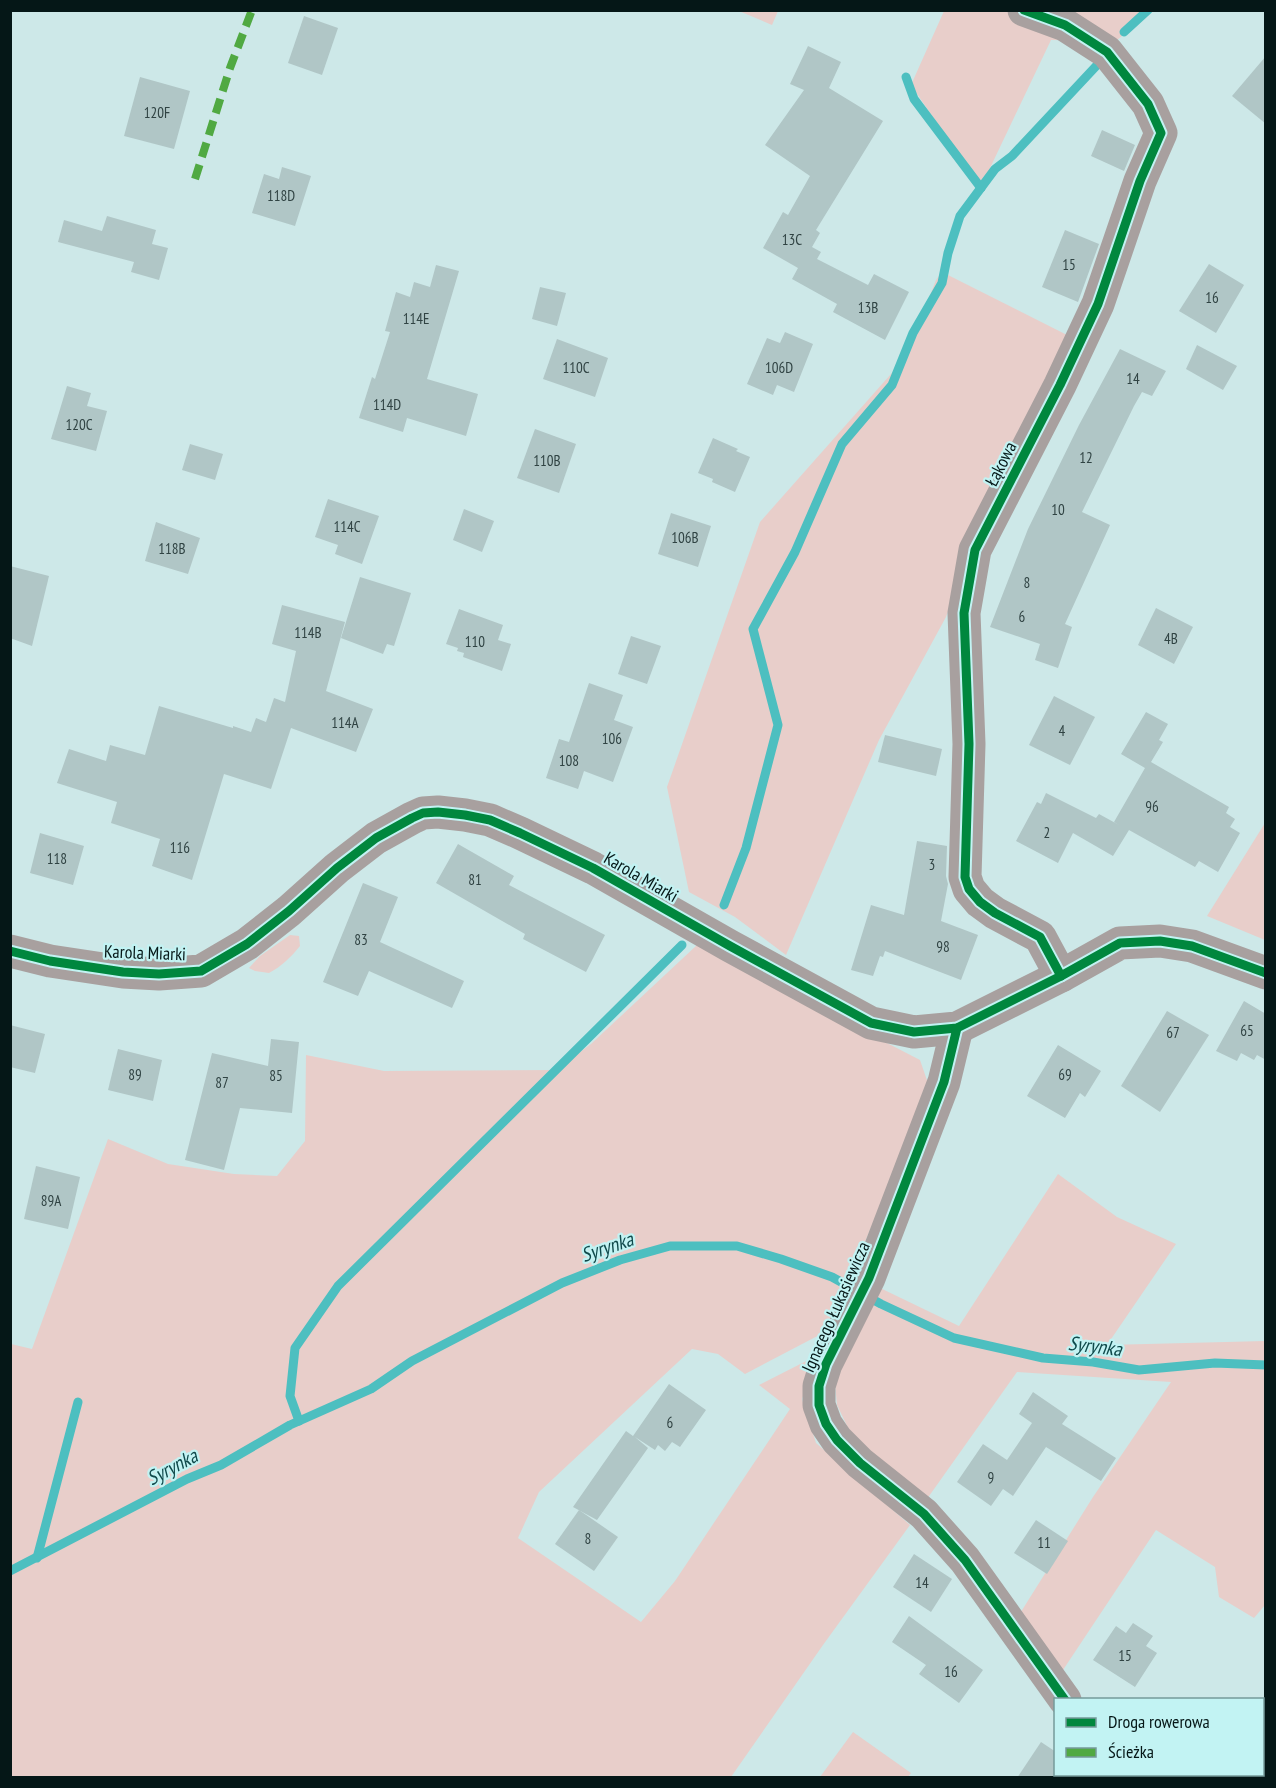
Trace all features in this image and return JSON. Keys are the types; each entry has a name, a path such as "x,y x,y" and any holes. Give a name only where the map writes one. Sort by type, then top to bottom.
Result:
{"street":[{"name":"Łąkowa","path":"1024,10 1065,25 1107,52 1148,104 1161,133 1140,181 1098,304 1060,385 975,550 964,614 969,744 965,878 969,890 995,914 1040,937 1061,976"},
{"name":"Karola Miarki","path":"10,951 50,961 123,972 159,974 201,971 247,944 376,838 423,813 438,812 490,819 593,868 871,1023 914,1032 957,1028 1061,976 1120,943 1160,940 1192,946 1266,973"},
{"name":"Ignacego Łukasiewicza","path":"957,1028 944,1082 869,1278 826,1364 819,1386 819,1405 826,1424 837,1440 860,1463 924,1514 965,1560 1064,1698"}],"shaded area":[{"path":"739,11 778,11 772,25"},
{"path":"944,11 1152,11 1116,41 1051,40 981,187 911,85"},
{"path":"942,272 1075,339 1000,474 946,617 879,740 786,955 735,917 689,892 667,787 760,522 906,357 936,280"},
{"path":"1265,823 1265,940 1207,916"},
{"path":"290,935 299,936 300,946 290,958 269,973 249,968 260,956"},
{"path":"697,945 920,1060 930,1089 827,1331 745,1374 718,1354 692,1349 539,1492 518,1538 641,1622 675,1581 790,1409 759,1385 818,1355 802,1399 816,1443 910,1525 731,1777 11,1778 11,1344 32,1349 108,1139 168,1164 234,1174 277,1176 305,1141 306,1055 384,1071 556,1070 591,1044"},
{"path":"1058,1174 1117,1217 1176,1244 1107,1345 1265,1341 1265,1605 1254,1618 1219,1597 1215,1567 1156,1530 1061,1673 1019,1615 1093,1497 1171,1382 1017,1372 922,1506 850,1432 837,1405 835,1384 876,1286 959,1326"},
{"path":"853,1732 911,1773 908,1777 820,1777"},
{"path":"1265,1746 1265,1777 1244,1777 1264,1776"}],"building":[{"path":"304,16 338,28 322,75 288,63"},
{"path":"808,46 841,62 829,88 883,121 816,230 820,233 812,247 821,252 817,259 868,285 874,274 909,292 885,340 833,312 837,304 792,279 798,268 763,248 783,212 788,215 810,176 765,145 804,90 790,84"},
{"path":"1266,56 1266,124 1232,96"},
{"path":"140,77 190,91 174,149 124,136"},
{"path":"1102,130 1135,145 1124,171 1091,156"},
{"path":"282,167 311,176 295,226 252,213 264,174 279,179"},
{"path":"107,216 156,230 152,244 168,248 159,280 131,272 134,262 58,242 64,220 102,231"},
{"path":"1065,230 1099,244 1078,302 1042,287"},
{"path":"1209,264 1244,285 1216,333 1179,311"},
{"path":"436,265 459,271 427,379 478,394 466,436 407,418 403,432 359,418 372,377 375,379 390,332 385,331 396,292 410,297 414,282 430,287"},
{"path":"540,287 566,293 557,326 532,319"},
{"path":"785,332 813,344 794,392 777,385 773,395 747,384 767,338 780,343"},
{"path":"557,339 608,358 595,397 543,379"},
{"path":"1197,345 1237,366 1223,390 1186,369"},
{"path":"1120,349 1166,371 1152,396 1142,392 1082,512 1110,525 1065,624 1072,627 1058,668 1035,660 1040,644 990,627 1028,529 1079,425"},
{"path":"67,386 91,393 87,406 107,411 96,451 51,439"},
{"path":"535,429 576,444 559,493 517,478"},
{"path":"713,438 750,457 735,492 698,473"},
{"path":"190,444 223,454 215,480 182,470"},
{"path":"328,499 379,516 362,564 335,554 338,545 315,537"},
{"path":"464,509 494,521 482,552 453,540"},
{"path":"671,513 711,526 698,567 658,554"},
{"path":"156,522 200,538 188,574 145,561"},
{"path":"10,566 49,576 32,646 10,638"},
{"path":"360,577 411,593 394,646 387,644 383,654 341,638"},
{"path":"282,605 345,622 326,691 373,709 356,752 291,728 271,789 224,774 192,880 152,866 160,839 111,823 117,802 57,783 69,749 106,761 110,745 145,755 159,706 251,732 256,718 266,722 274,698 285,702 296,651 272,644"},
{"path":"1156,608 1193,627 1174,664 1138,645"},
{"path":"459,609 503,625 498,640 511,644 502,671 463,657 464,653 457,651 458,648 446,644"},
{"path":"631,636 661,646 647,684 618,674"},
{"path":"589,683 623,695 614,720 633,727 613,782 584,771 578,789 546,778 559,739 569,742"},
{"path":"1054,696 1095,717 1070,765 1029,745"},
{"path":"1146,712 1168,724 1159,740 1163,742 1151,762 1229,807 1226,813 1235,819 1230,827 1240,833 1218,872 1199,861 1195,867 1129,830 1113,856 1073,833 1058,863 1016,841 1037,802 1041,804 1046,793 1096,818 1099,814 1119,825 1114,822 1145,768 1121,754"},
{"path":"885,735 942,749 936,776 878,762"},
{"path":"40,833 84,846 73,885 30,873"},
{"path":"917,841 947,846 948,884 941,921 978,935 961,980 885,951 883,957 880,956 873,976 851,970 871,905 904,915"},
{"path":"458,844 514,876 509,885 605,935 586,972 523,939 525,934 436,883"},
{"path":"363,883 398,897 380,942 464,981 452,1008 369,971 358,996 323,982"},
{"path":"1244,1001 1266,1014 1266,1060 1257,1055 1254,1060 1241,1053 1237,1061 1216,1051"},
{"path":"1167,1011 1209,1035 1160,1112 1121,1086"},
{"path":"10,1025 45,1034 35,1073 10,1067"},
{"path":"271,1039 299,1042 292,1113 240,1108 224,1170 185,1160 212,1053 268,1066"},
{"path":"1058,1045 1101,1071 1085,1097 1080,1093 1065,1118 1027,1096"},
{"path":"118,1049 162,1060 153,1101 108,1090"},
{"path":"36,1166 80,1177 68,1229 24,1219"},
{"path":"669,1384 706,1410 680,1447 672,1442 665,1451 658,1445 655,1450 635,1437 648,1448 597,1520 573,1507 626,1431 633,1436"},
{"path":"1033,1392 1068,1416 1062,1424 1116,1458 1101,1481 1046,1447 1013,1496 1003,1489 991,1506 957,1482 983,1444 1007,1460 1032,1423 1019,1414"},
{"path":"579,1510 618,1537 594,1571 555,1544"},
{"path":"1036,1520 1068,1541 1047,1574 1014,1553"},
{"path":"914,1554 952,1579 931,1612 893,1587"},
{"path":"909,1616 983,1670 959,1703 919,1674 926,1665 892,1642"},
{"path":"1133,1623 1153,1636 1146,1646 1157,1653 1135,1687 1093,1660 1116,1626 1126,1633"},
{"path":"1041,1742 1054,1751 1054,1776 1056,1778 1017,1778"}],"waterway":[{"path":"1124,32 1148,10"},
{"path":"724,905 746,848 778,725 753,629 795,552 842,444 892,385 913,333 942,283 948,253 960,216 995,169 1012,156 1099,63"},
{"path":"906,77 914,99 981,188"},
{"path":"299,1421 290,1396 295,1348 338,1286 682,945"},
{"name":"Syrynka","path":"10,1571 187,1479 221,1465 290,1425 371,1389 412,1361 562,1283 620,1260 670,1246 737,1246 781,1259 832,1277 881,1304 954,1338 1043,1358 1093,1362 1139,1370 1215,1363 1266,1365"},
{"path":"37,1558 78,1402"}],"marked path":[{"path":"195,179 230,68 252,10"}],"cycle path":[{"path":"1024,10 1065,25 1107,52 1148,104 1161,133 1140,181 1098,304 1060,385 975,550 964,613 969,744 965,877 969,889 980,902 995,913 1040,937 1061,976"},
{"path":"10,951 50,961 123,972 159,974 201,971 247,944 376,838 423,813 438,812 490,820 520,833 593,868 871,1023 914,1032 957,1028 1061,976 1120,943 1160,941 1192,946 1266,973"},
{"path":"957,1028 944,1082 869,1278 826,1364 819,1386 819,1405 826,1424 837,1440 860,1463 924,1514 965,1560 1064,1698"}]}
